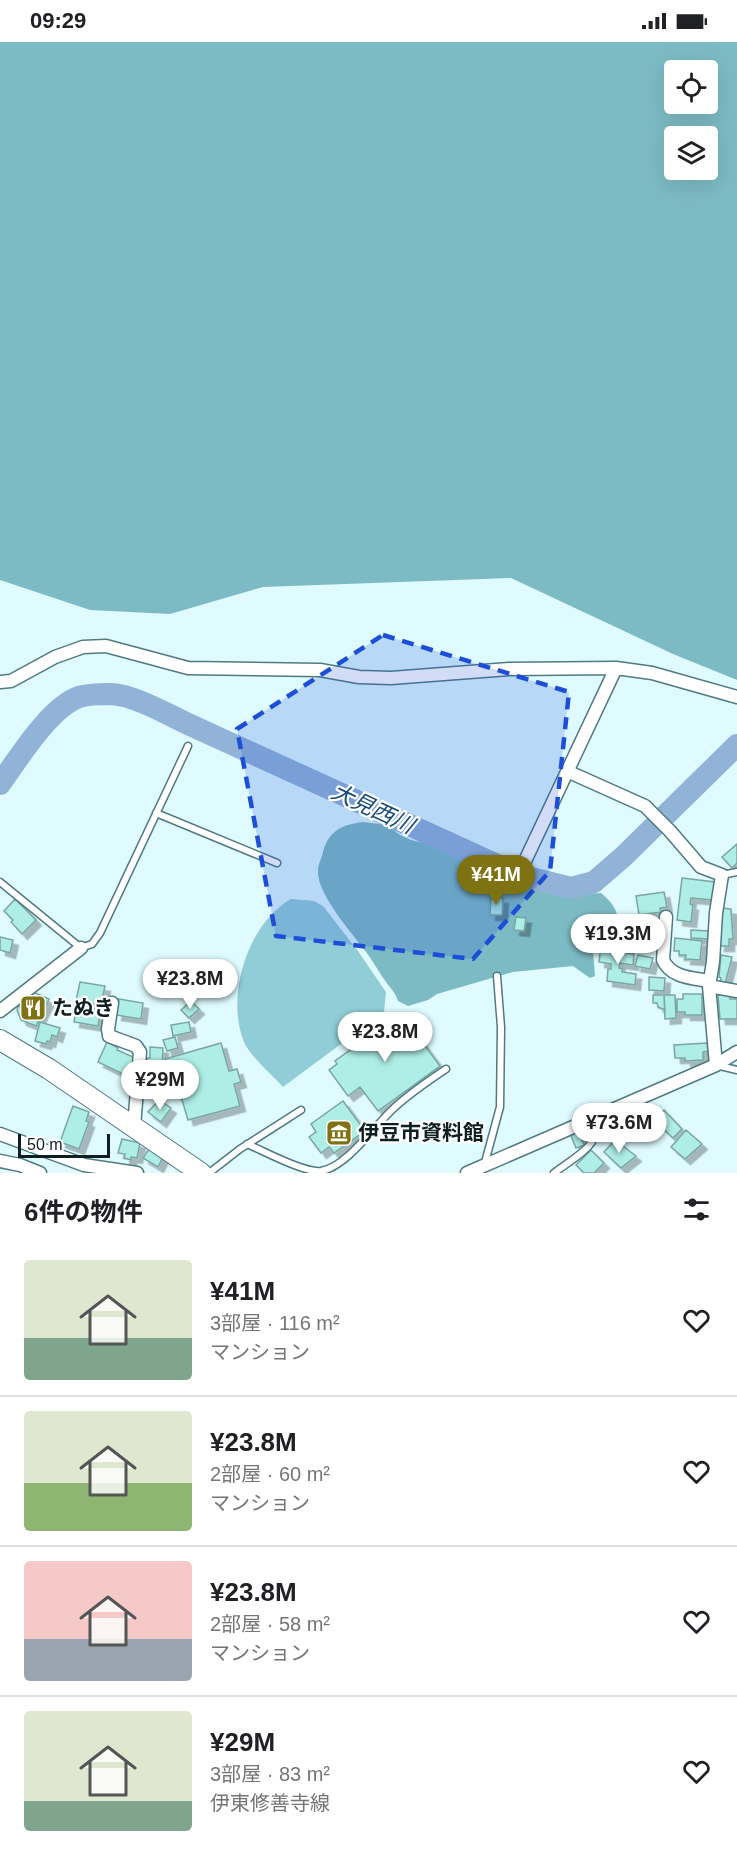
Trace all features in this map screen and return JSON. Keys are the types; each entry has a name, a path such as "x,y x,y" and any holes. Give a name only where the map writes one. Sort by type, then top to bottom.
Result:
{"main road":[{"path":"0,1041 49,1069 201,1173"}],"street":[{"path":"0,682 11,681 55,657 83,647 105,646 188,668 320,670 359,677 391,678 509,669 616,668 652,673 737,697"},
{"path":"525,861 569,772 616,668"},
{"path":"569,772 650,810 701,867 722,875 716,913 710,984 716,1065"},
{"path":"666,917 663,960 666,967 673,973 737,991"},
{"path":"0,1011 81,948"},
{"path":"112,1003 109,1036 136,1046 140,1052 134,1127"},
{"path":"467,1173 716,1065 737,1052"},
{"path":"0,1134 84,1165 137,1173"},
{"path":"0,1161 20,1165 40,1173"}],"lane":[{"path":"0,882 81,948 92,944 100,933 188,746"},
{"path":"156,813 277,863"},
{"path":"722,875 737,872"},
{"path":"484,1166 500,1107 501,1027 497,976"},
{"path":"716,1065 737,1070"},
{"path":"247,1144 302,1168 322,1171 333,1167 349,1155 396,1106 446,1069"},
{"path":"209,1173 247,1144 301,1110"},
{"path":"554,1173 588,1147 592,1140 593,1127 589,1120"}],"highlighted area":[{"path":"383,635 569,692 550,871 473,959 276,936 237,729"}],"shaded area":[{"path":"0,42 737,42 737,680 673,654 511,578 263,587 170,614 90,610 0,580"},
{"path":"363,822 387,825 411,840 437,846 448,854 476,861 488,871 513,885 562,895 601,893 611,902 617,913 618,925 614,938 597,946 593,951 595,976 590,978 573,966 513,972 437,994 428,1000 408,1006 398,1001 369,956 335,911 319,879 318,870 329,838 343,827"},
{"path":"291,899 314,901 323,906 386,992 384,1012 283,1087 256,1059 244,1042 237,1004 244,962 252,943 276,910"}],"building":[{"path":"737,844 737,863 732,868 722,857"},
{"path":"682,878 715,882 713,900 691,898 690,904 693,905 691,922 677,920"},
{"path":"664,892 667,907 660,908 661,912 639,915 636,896"},
{"path":"491,898 503,898 502,915 490,915"},
{"path":"15,899 36,920 22,934 4,911"},
{"path":"720,908 731,909 733,939 729,939 729,946 719,946"},
{"path":"516,917 526,918 524,931 514,930"},
{"path":"691,930 710,931 709,939 691,938"},
{"path":"0,937 13,940 10,953 0,950"},
{"path":"675,938 702,941 700,960 685,959 686,955 679,955 679,951 674,951"},
{"path":"601,946 634,954 633,965 620,963 619,968 623,969 622,972 636,974 635,985 607,981 611,964 599,962"},
{"path":"638,955 653,958 650,969 635,966"},
{"path":"721,955 732,957 725,984 720,983 721,978 719,977"},
{"path":"649,977 665,978 664,991 649,990"},
{"path":"80,982 105,986 101,1005 76,1001"},
{"path":"31,991 49,999 36,1026 21,1020 17,1010 18,1006 23,1008"},
{"path":"683,994 702,994 702,1015 685,1015 685,1012 677,1012 677,999 683,999"},
{"path":"653,995 664,995 665,1010 658,1007 657,1003 653,1003"},
{"path":"664,995 675,995 676,1018 665,1019"},
{"path":"718,995 730,995 730,999 737,999 737,1019 720,1019"},
{"path":"119,999 143,1003 141,1019 116,1015"},
{"path":"191,1001 199,1009 189,1018 181,1010"},
{"path":"77,1005 101,1009 98,1026 74,1022"},
{"path":"401,1013 440,1066 378,1111 360,1087 348,1096 329,1070 337,1064 335,1061"},
{"path":"40,1022 60,1028 57,1037 52,1035 50,1042 47,1041 46,1044 35,1041"},
{"path":"189,1022 191,1032 173,1036 171,1025"},
{"path":"175,1037 178,1048 167,1051 163,1040"},
{"path":"107,1042 118,1048 117,1050 133,1057 133,1064 127,1076 98,1062"},
{"path":"221,1043 229,1071 237,1069 241,1082 234,1084 240,1106 188,1120 180,1093 175,1094 165,1059"},
{"path":"707,1043 708,1051 703,1052 703,1060 685,1061 685,1058 675,1058 674,1045"},
{"path":"150,1047 163,1048 162,1067 166,1068 166,1080 146,1079"},
{"path":"159,1100 171,1108 161,1122 148,1112"},
{"path":"343,1101 365,1131 334,1153 329,1147 321,1153 309,1137 316,1132 311,1124"},
{"path":"73,1106 89,1112 86,1121 89,1122 79,1149 60,1142"},
{"path":"664,1110 682,1129 673,1138 654,1120"},
{"path":"578,1130 584,1145 576,1148 570,1133"},
{"path":"686,1130 702,1144 685,1159 671,1147"},
{"path":"122,1139 140,1143 137,1158 131,1157 131,1160 124,1158 125,1154 118,1153"},
{"path":"615,1140 636,1156 621,1168 604,1152"},
{"path":"149,1149 163,1157 158,1167 143,1158"},
{"path":"591,1150 604,1163 594,1173 584,1173 576,1165"}],"waterway":[{"name":"大見西川","path":"0,784 35,735 57,711 79,697 120,695 150,706 519,875 571,888 594,882 624,856 737,745"}],"place":[{"name":"たぬき","path":"33,1008"},
{"name":"伊豆市資料館","path":"339,1133"}]}
